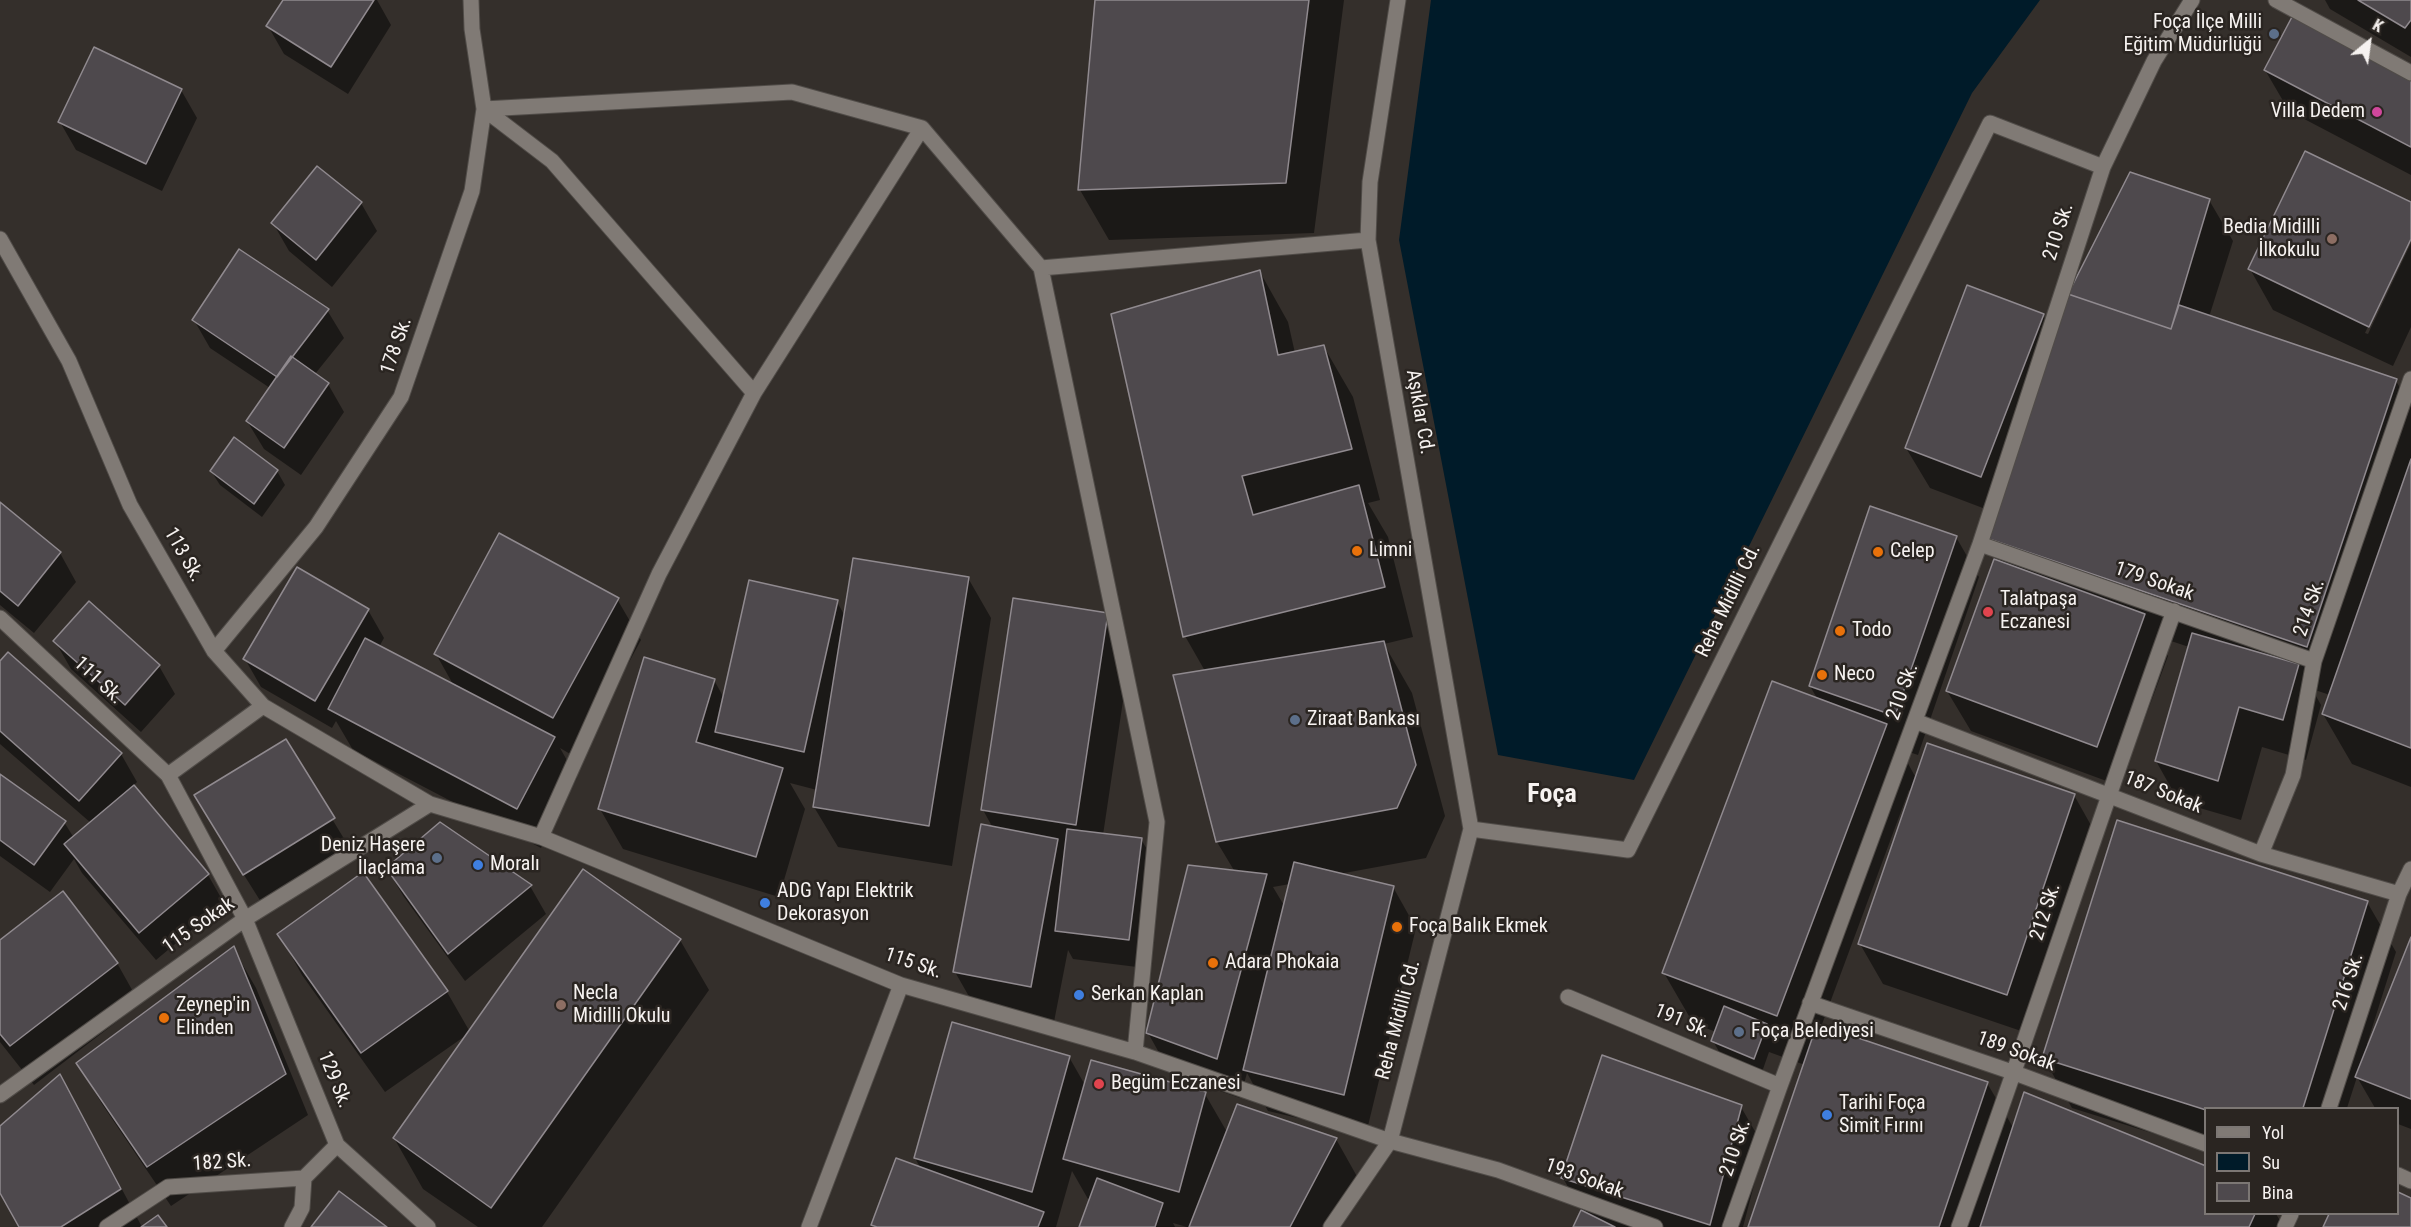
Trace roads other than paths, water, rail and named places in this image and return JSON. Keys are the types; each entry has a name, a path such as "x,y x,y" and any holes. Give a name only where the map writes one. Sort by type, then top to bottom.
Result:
{"street":[{"name":"178 Sk.","path":"214,651 316,527 401,397 472,191 484,109 472,29 471,0"},
{"name":"Aşıklar Cd.","path":"1398,0 1370,182 1368,240 1471,829"},
{"path":"2103,167 2154,60 2192,0"},
{"path":"2276,0 2411,73"},
{"path":"484,109 792,92 922,128 1041,268 1156,822 1135,1052"},
{"path":"484,109 552,161 754,393"},
{"name":"Reha Midilli Cd.","path":"1331,1227 1390,1141 1471,829 1628,850 1990,123 2103,167"},
{"path":"541,837 659,574 754,393 922,128"},
{"name":"210 Sk.","path":"1730,1227 1810,1003 1980,544 2103,167"},
{"name":"113 Sk.","path":"0,240 69,361 130,505 214,651 263,706 430,804"},
{"path":"1041,268 1368,240"},
{"name":"214 Sk.","path":"2261,854 2293,775 2314,661 2411,379"},
{"name":"179 Sokak","path":"1980,544 2314,661"},
{"name":"212 Sk.","path":"1959,1227 2014,1073 2108,793 2174,611"},
{"name":"111 Sk.","path":"0,618 168,775 245,919"},
{"path":"168,775 263,706"},
{"name":"187 Sokak","path":"1915,721 2108,793 2261,854 2399,894"},
{"name":"115 Sk.","path":"430,804 541,837 901,985 1135,1052 1390,1141"},
{"name":"115 Sokak","path":"0,1095 245,919 430,804"},
{"name":"216 Sk.","path":"2329,1107 2399,894 2411,869"},
{"name":"129 Sk.","path":"245,919 337,1144 428,1227"},
{"path":"809,1227 901,985"},
{"name":"191 Sk.","path":"1568,997 1780,1086"},
{"name":"189 Sokak","path":"1810,1003 2014,1073 2204,1144"},
{"name":"193 Sokak","path":"1390,1141 1498,1170 1655,1227"},
{"path":"292,1227 302,1208 304,1178 337,1144"},
{"name":"182 Sk.","path":"107,1227 168,1187 304,1178"}],"water":[{"path":"1431,0 2040,0 1972,93 1634,780 1498,755 1399,240"}],"place":[{"name":"Foça İlçe Milli Eğitim Müdürlüğü","path":"2274,34"},
{"name":"Villa Dedem","path":"2377,112"},
{"name":"Bedia Midilli İlkokulu","path":"2332,239"},
{"name":"Limni","path":"1357,551"},
{"name":"Celep","path":"1878,552"},
{"name":"Talatpaşa Eczanesi","path":"1988,612"},
{"name":"Todo","path":"1840,631"},
{"name":"Neco","path":"1822,675"},
{"name":"Ziraat Bankası","path":"1295,720"},
{"name":"Deniz Haşere İlaçlama","path":"437,858"},
{"name":"Moralı","path":"478,865"},
{"name":"ADG Yapı Elektrik Dekorasyon","path":"765,903"},
{"name":"Foça Balık Ekmek","path":"1397,927"},
{"name":"Adara Phokaia","path":"1213,963"},
{"name":"Serkan Kaplan","path":"1079,995"},
{"name":"Necla Midilli Okulu","path":"561,1005"},
{"name":"Zeynep'in Elinden","path":"164,1018"},
{"name":"Foça Belediyesi","path":"1739,1032"},
{"name":"Begüm Eczanesi","path":"1099,1084"},
{"name":"Tarihi Foça Simit Fırını","path":"1827,1115"}],"district":[{"name":"Foça","path":"1552,795"}]}
